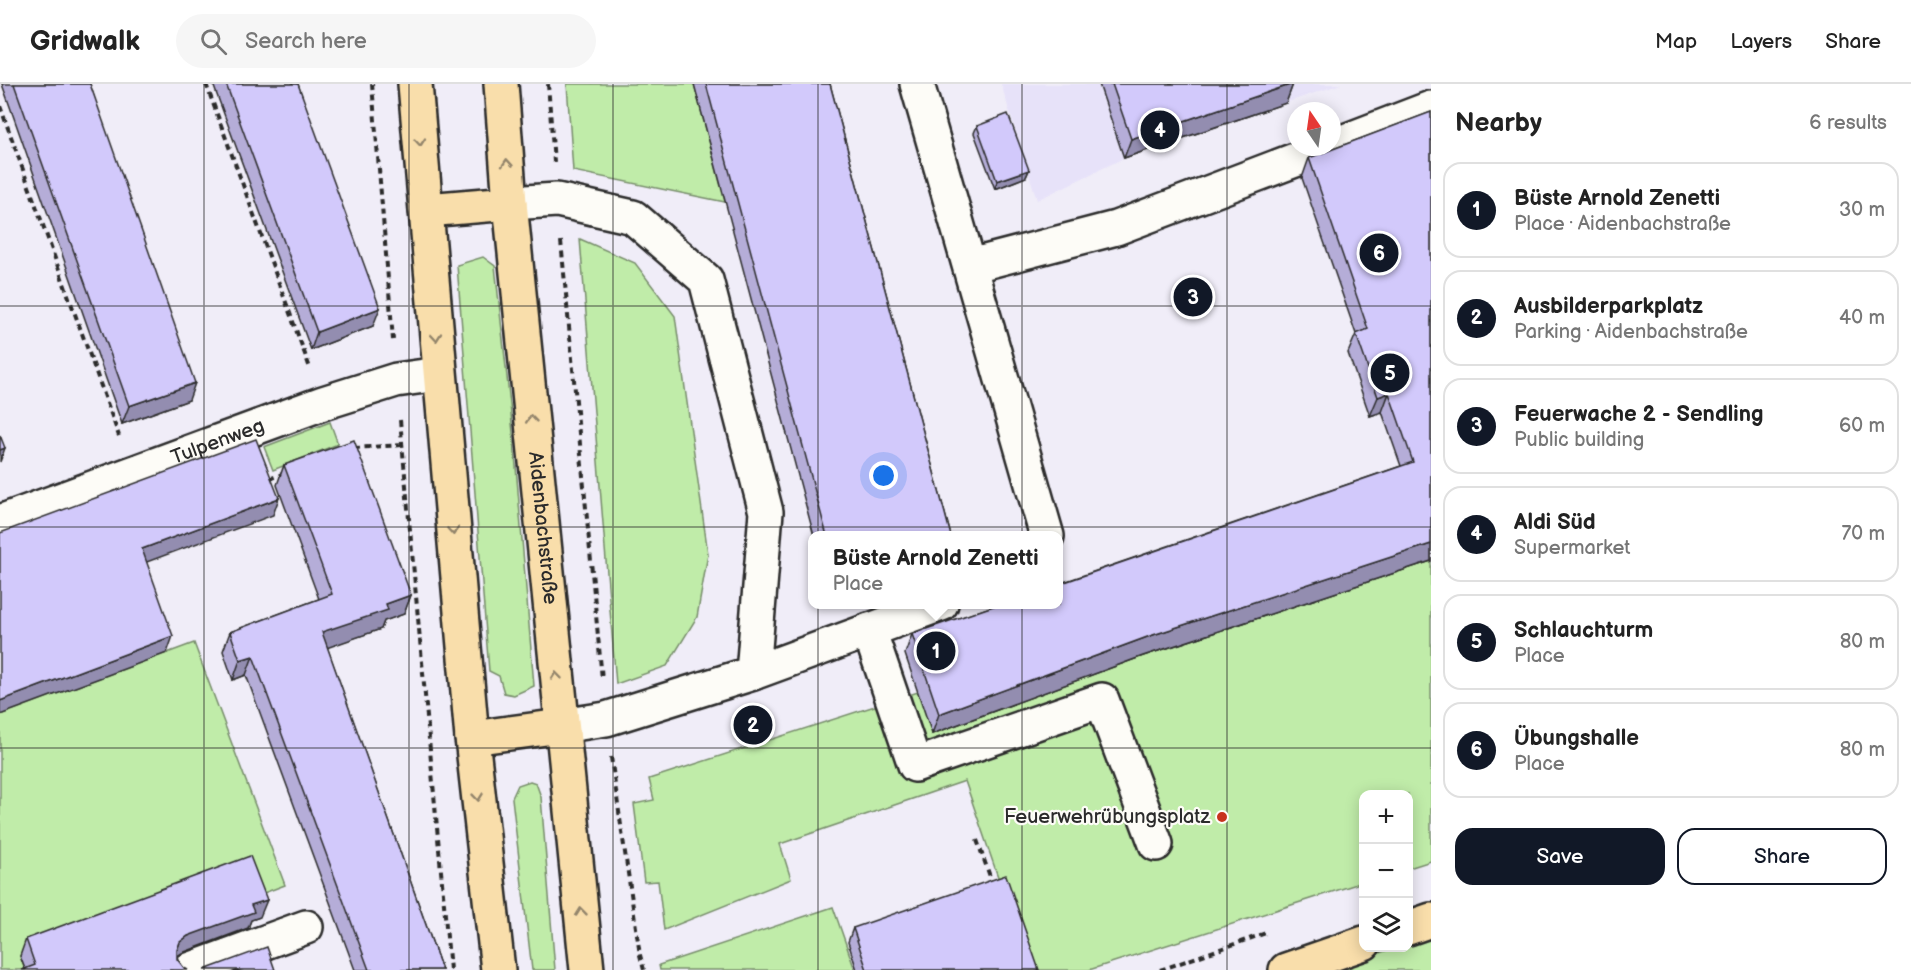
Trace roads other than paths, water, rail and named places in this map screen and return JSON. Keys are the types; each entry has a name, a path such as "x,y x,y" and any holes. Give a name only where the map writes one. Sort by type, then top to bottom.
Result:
{"main road":[{"path":"415,84 472,738 498,970"},
{"name":"Aidenbachstraße","path":"501,84 510,203 587,970"},
{"path":"426,210 510,203"},
{"path":"472,738 561,726"},
{"path":"1413,926 1431,920"},
{"path":"1286,970 1359,945"}],"street":[{"path":"917,84 1046,531"},
{"path":"1341,142 1431,108"},
{"path":"970,266 1116,228 1305,156"},
{"path":"510,203 557,200 633,217 706,280 766,512 753,673"},
{"name":"Tulpenweg","path":"0,522 323,403 396,380 440,374"},
{"path":"561,726 606,719 753,673 927,609"},
{"path":"869,630 915,765 1102,700 1156,844"},
{"path":"189,970 306,927"}],"place":[{"name":"Aldi Süd","path":"1160,130"},
{"name":"Übungshalle","path":"1379,253"},
{"name":"Feuerwache 2 - Sendling","path":"1193,297"},
{"name":"Schlauchturm","path":"1390,373"},
{"name":"Büste Arnold Zenetti","path":"936,651"},
{"name":"Ausbilderparkplatz","path":"753,725"},
{"name":"Feuerwehrübungsplatz","path":"1222,817"}]}
